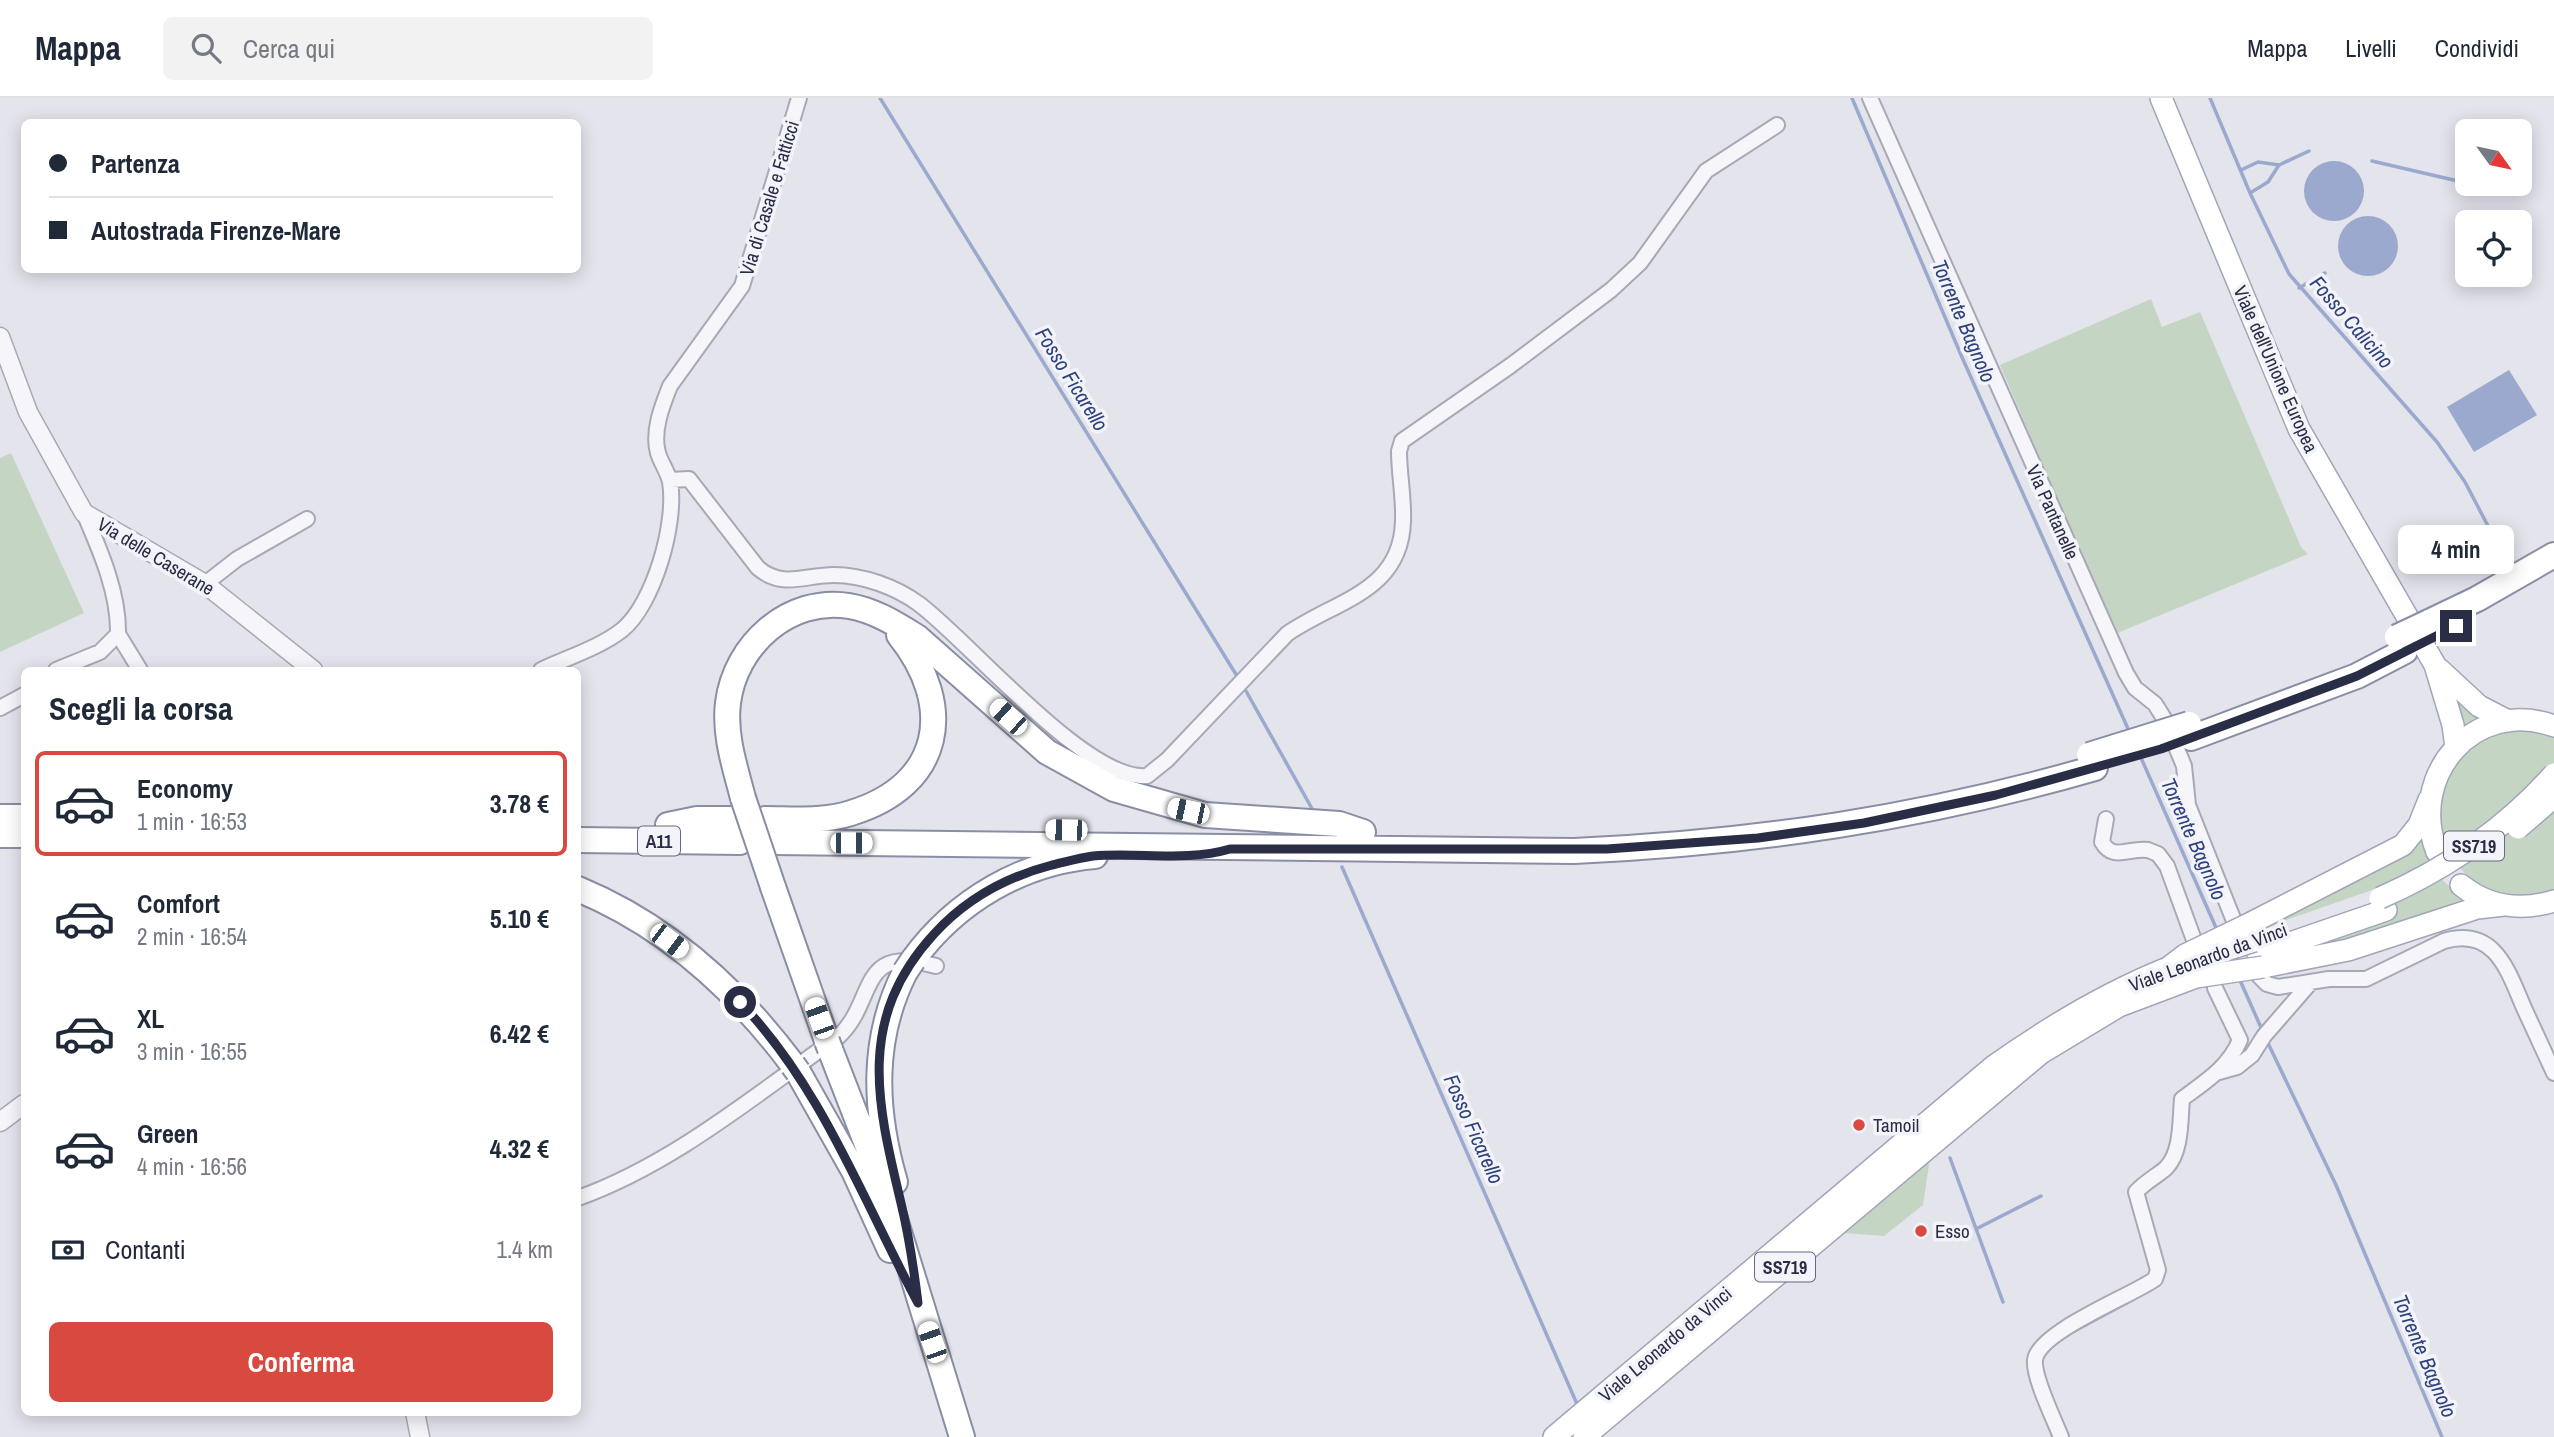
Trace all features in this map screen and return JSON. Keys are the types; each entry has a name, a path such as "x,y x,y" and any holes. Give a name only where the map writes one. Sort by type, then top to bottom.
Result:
{"highway":[{"path":"2433,629 2554,555"},
{"path":"769,829 1230,849 1574,850 1758,838 1906,815 1996,795 2357,676 2401,644 2554,572"},
{"path":"962,1437 918,1303 892,1209 853,1112 773,887 739,821 730,748 728,703 741,662 767,629 784,617 822,606 862,608 917,637 1047,752 1114,789 1205,815 1339,824 1363,832"},
{"path":"769,829 871,807 890,797 913,775 929,747 935,713 928,680 920,663 900,635 862,608"},
{"path":"769,829 1538,835 1773,820 1916,797 2092,762"},
{"path":"0,817 21,817"},
{"name":"A11","path":"581,824 668,825 739,821"},
{"name":"A11","path":"581,840 739,821"},
{"path":"0,835 21,835"},
{"path":"918,1303 906,1228 882,1127 877,1077 885,1024 918,966 959,909 1022,874 1091,856 1199,856 1230,849"},
{"path":"581,891 627,914 706,970 752,1014 795,1069 842,1148 918,1303"}],"main road":[{"name":"Viale dell'Unione Europea","path":"2161,98 2295,419 2435,665 2453,725 2456,747"},
{"name":"Viale dell'Unione Europea","path":"2435,665 2479,706 2508,721"},
{"path":"2253,947 2397,849 2413,834 2429,800 2438,771 2456,747 2480,730 2508,721 2532,720 2554,726"},
{"name":"Viale Leonardo da Vinci","path":"2383,904 2472,847 2512,816 2554,774"},
{"name":"Viale Leonardo da Vinci","path":"1554,1437 1994,1066 2053,1026 2131,983 2168,968 2185,955 2253,947 2383,904 2459,872 2554,797"},
{"path":"2429,800 2429,826 2437,852"},
{"path":"2461,885 2479,897 2504,905"},
{"path":"2253,947 2369,944 2477,908 2550,904"},
{"name":"Viale Leonardo da Vinci","path":"1584,1437 2031,1060 2119,1006 2206,982 2253,947"}],"street":[{"name":"Via di Casale e Fatticci","path":"547,667 622,630 637,613 648,594 671,524 670,481 658,453 656,434 665,398 670,386 742,286 799,98"},
{"name":"Via Pantanelle","path":"1870,98 2126,673 2135,688 2155,704 2165,720 2184,766 2188,805 2253,947"},
{"path":"670,481 689,480 758,568 768,576 785,580 835,575 861,579 900,593 939,621 1064,736 1123,773 1147,776 1167,760 1287,634 1307,620 1369,589 1388,571 1401,543 1399,451 1402,441 1611,290 1640,263 1694,183 1706,171 1777,125"},
{"name":"Via delle Caserane","path":"0,337 28,412 84,513 205,584 309,667"},
{"path":"84,513 100,552 115,603 118,634 138,667"},
{"path":"205,584 237,558 307,519"},
{"path":"62,667 100,652 118,634"},
{"path":"0,708 21,697"},
{"path":"2532,720 2554,712"},
{"path":"2106,819 2102,842 2109,851 2118,854 2148,850 2164,860 2194,940"},
{"path":"2253,947 2272,986 2375,976 2456,937 2478,940 2504,962 2554,1073"},
{"path":"581,1197 621,1182 668,1153 838,1037 853,1021 871,978 883,967 894,963 918,966"},
{"path":"2061,1437 2034,1362 2039,1348 2055,1335 2155,1279 2158,1270 2136,1192 2150,1177 2166,1168 2175,1154 2182,1099 2219,1072 2233,1056 2241,1040 2206,982"},
{"path":"2219,1072 2237,1068 2252,1055 2264,1036 2311,982"},
{"path":"0,1122 21,1106"},
{"path":"416,1416 421,1437"}],"green space":[{"path":"2151,299 2162,327 2200,312 2301,547 2308,554 2115,634 2000,365"},
{"path":"11,453 84,613 0,652 0,458"},
{"path":"2454,695 2479,718 2462,728"},
{"path":"2516,730 2554,735 2554,891 2510,894 2476,882 2453,859 2442,830 2441,798 2453,767 2478,743"},
{"path":"2420,838 2439,877 2467,902 2396,930 2277,958 2389,917 2375,889 2266,927"},
{"path":"1930,1158 1923,1205 1884,1236 1844,1233"}],"water":[{"path":"2334,161 2351,166 2359,174 2364,191 2359,208 2351,216 2334,221 2317,216 2309,208 2304,191 2309,174 2317,166"},
{"path":"2368,216 2385,221 2393,229 2398,246 2393,263 2385,271 2368,276 2351,271 2343,263 2338,246 2343,229 2351,221"},
{"path":"2509,370 2537,415 2474,452 2447,407"}],"waterway":[{"name":"Fosso Ficarello","path":"880,98 1237,676"},
{"name":"Torrente Bagnolo","path":"1852,98 1961,355 2129,731"},
{"name":"Fosso Calicino","path":"2210,98 2250,193 2289,274 2437,442 2465,482 2500,549"},
{"path":"2250,193 2268,182 2279,165 2309,151"},
{"path":"2372,161 2455,180"},
{"path":"2241,170 2258,162 2279,165"},
{"path":"2299,288 2325,273"},
{"name":"Fosso Ficarello","path":"1246,691 1315,814"},
{"name":"Torrente Bagnolo","path":"2138,751 2217,930"},
{"name":"Fosso Ficarello","path":"1342,867 1577,1404"},
{"name":"Torrente Bagnolo","path":"2239,978 2263,1032"},
{"name":"Torrente Bagnolo","path":"2266,1039 2336,1185 2442,1437"},
{"path":"1950,1158 2003,1302"},
{"path":"1976,1229 2041,1196"},
{"path":"2067,1335 2134,1299"}],"place":[{"name":"Tamoil","path":"1859,1125"},
{"name":"Esso","path":"1921,1231"}],"route":[{"path":"740,1002 772,1037 824,1114 918,1303 901,1201 893,1177 879,1107 877,1077 880,1046 891,1004 905,971 920,950 959,909 1005,881 1038,869 1091,856 1199,856 1230,849 1607,849 1758,838 1864,823 1996,795 2161,749 2357,676 2456,626"}]}
